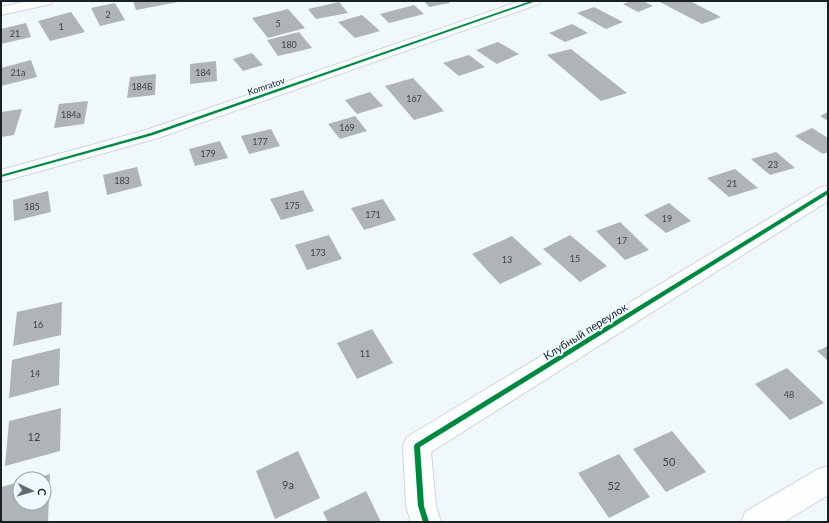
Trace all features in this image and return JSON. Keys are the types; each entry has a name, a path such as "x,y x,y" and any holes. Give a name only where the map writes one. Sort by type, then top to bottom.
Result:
{"street":[{"path":"1,11 46,1"},
{"name":"Komratov","path":"1,176 152,134 534,1"},
{"name":"Клубный переулок","path":"426,522 420,506 417,446 828,192"},
{"path":"756,522 828,479"}],"building":[{"path":"133,1 177,1 178,2 136,10"},
{"path":"424,1 448,1 450,3 429,7"},
{"path":"631,1 643,1 653,6 638,12 623,4"},
{"path":"658,1 690,1 721,17 702,24"},
{"path":"339,2 348,13 316,19 308,9"},
{"path":"115,3 125,20 100,26 91,8"},
{"path":"414,5 424,14 389,23 380,14"},
{"path":"594,7 623,22 606,29 577,13"},
{"path":"288,9 305,28 268,38 252,18"},
{"path":"71,12 85,32 50,41 38,21"},
{"path":"362,15 380,31 355,38 338,22"},
{"path":"26,23 31,37 1,44 1,29"},
{"path":"572,24 588,33 565,42 549,33"},
{"path":"299,32 312,48 278,56 267,40"},
{"path":"498,42 519,54 497,64 476,50"},
{"path":"571,49 627,93 601,101 547,55"},
{"path":"252,53 263,65 243,71 233,59"},
{"path":"469,55 485,67 459,76 443,63"},
{"path":"31,60 37,77 1,86 1,68"},
{"path":"216,61 217,81 190,84 190,64"},
{"path":"156,74 155,95 127,98 130,77"},
{"path":"413,78 444,111 414,120 385,86"},
{"path":"370,92 383,106 357,114 345,100"},
{"path":"88,101 84,124 54,128 59,104"},
{"path":"22,109 14,135 1,137 1,112"},
{"path":"828,112 828,121 820,116"},
{"path":"355,116 367,131 340,139 328,124"},
{"path":"812,128 828,138 828,152 823,154 795,136"},
{"path":"271,129 280,146 249,154 241,136"},
{"path":"220,141 228,158 195,166 189,149"},
{"path":"776,152 795,168 770,175 751,159"},
{"path":"137,167 142,186 107,195 103,175"},
{"path":"735,169 758,188 729,197 707,178"},
{"path":"303,190 314,211 281,220 270,199"},
{"path":"48,191 51,212 14,221 13,200"},
{"path":"383,199 396,220 364,230 351,208"},
{"path":"669,203 691,221 666,233 644,215"},
{"path":"620,222 649,250 625,260 596,231"},
{"path":"329,235 342,259 307,270 295,245"},
{"path":"570,235 607,266 580,282 543,249"},
{"path":"512,236 542,264 500,284 472,254"},
{"path":"62,302 61,335 13,346 17,312"},
{"path":"372,329 393,363 357,379 337,343"},
{"path":"828,346 828,361 817,351"},
{"path":"60,348 59,385 9,398 12,360"},
{"path":"787,368 824,403 790,420 755,384"},
{"path":"61,408 60,451 5,466 9,421"},
{"path":"672,431 706,472 666,492 633,449"},
{"path":"298,451 320,498 275,519 256,471"},
{"path":"619,454 650,497 609,518 578,473"},
{"path":"12,484 12,511 48,511 48,522 1,522 1,487"},
{"path":"366,491 381,522 328,522 323,512"}],"cycle path":[{"path":"1,176 152,134 534,1"},
{"path":"426,522 421,506 417,446 828,192"}]}
